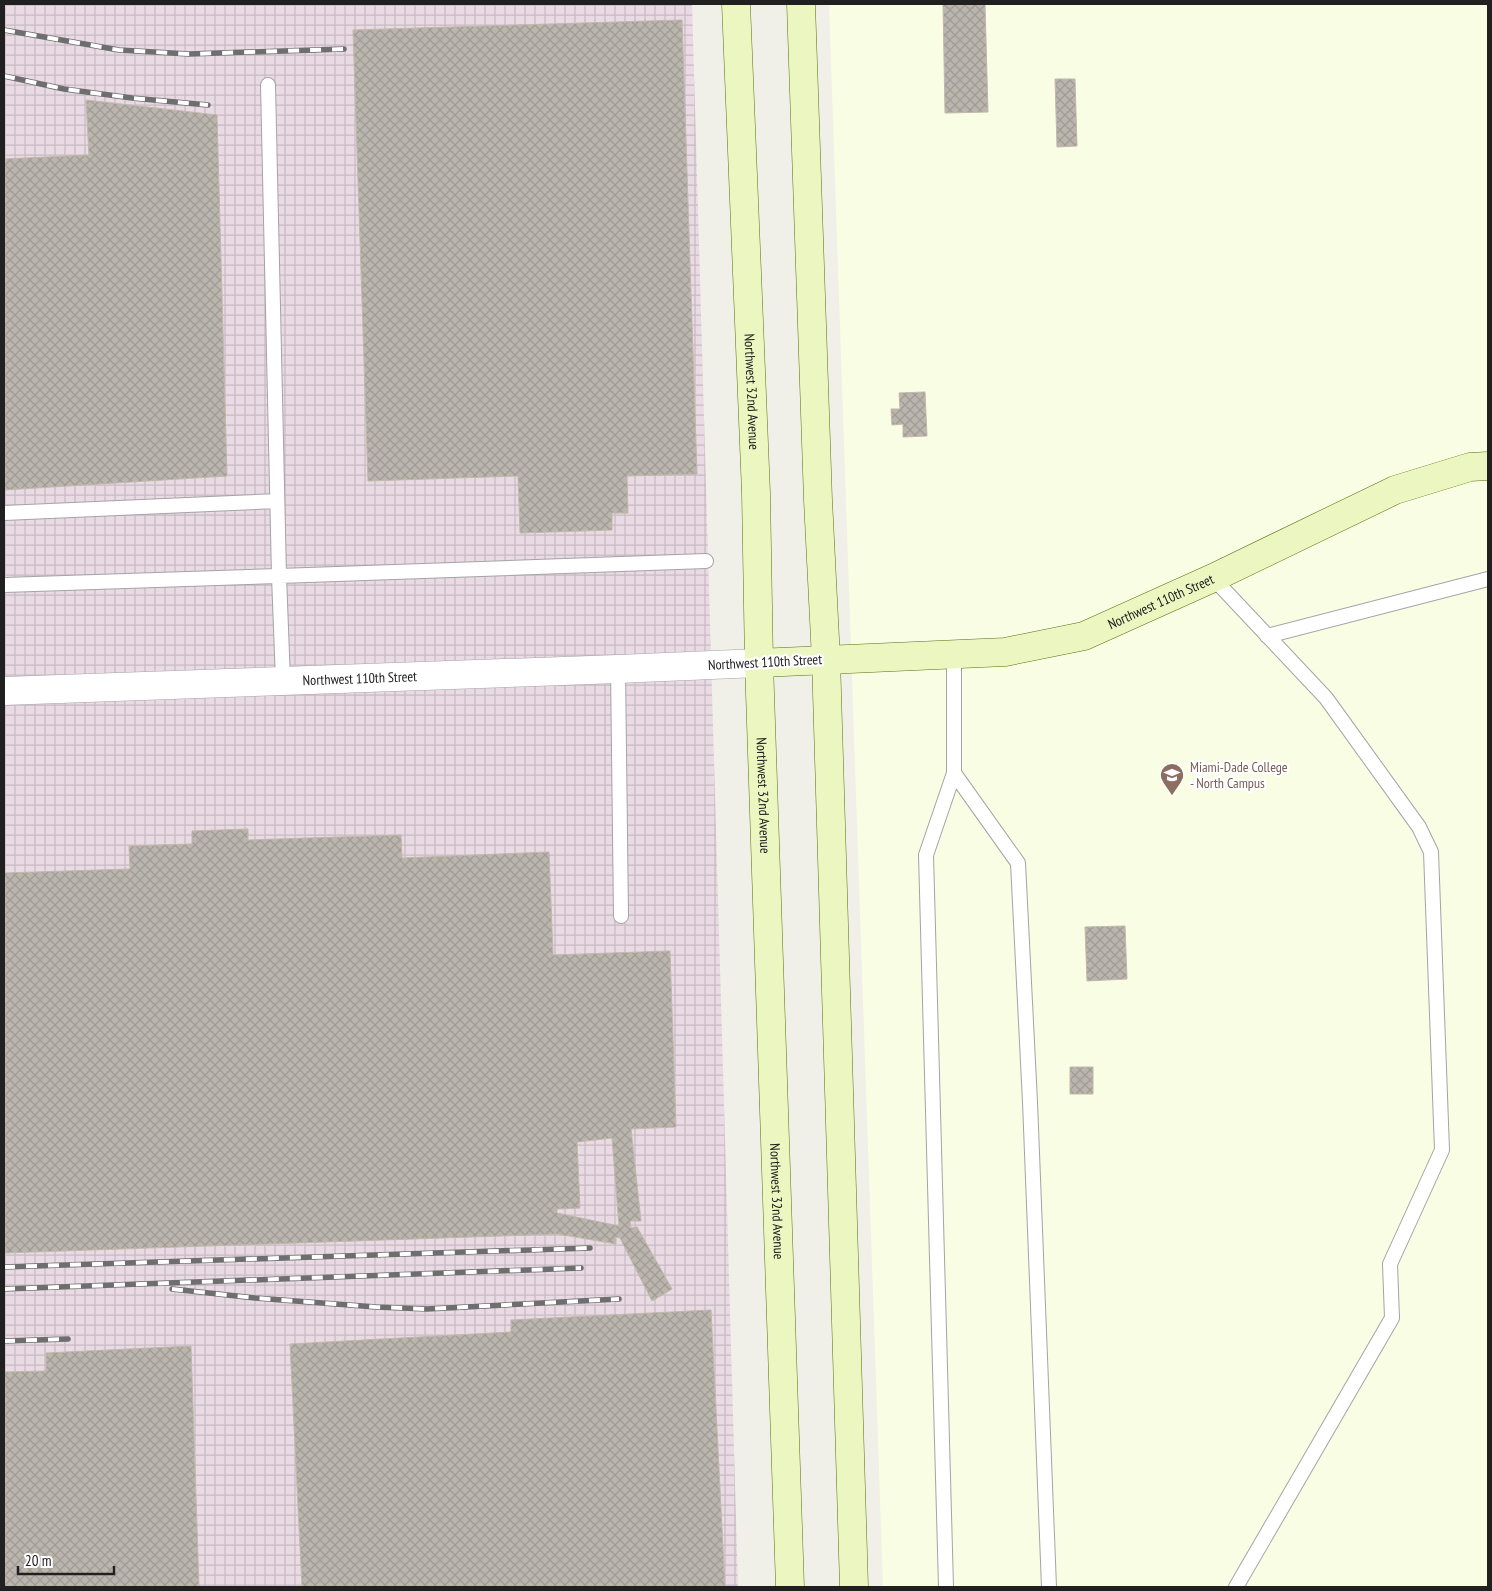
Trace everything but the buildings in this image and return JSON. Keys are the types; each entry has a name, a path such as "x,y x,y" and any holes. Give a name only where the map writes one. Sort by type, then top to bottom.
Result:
{"main road":[{"name":"Northwest 32nd Avenue","path":"736,4 756,493 759,662 790,1587"},
{"path":"801,4 818,500 826,659 854,1587"},
{"name":"Northwest 110th Street","path":"759,662 1005,652 1084,636 1213,578 1395,490 1470,467 1488,466"}],"street":[{"name":"Northwest 110th Street","path":"4,691 618,669 759,662"}],"lane":[{"path":"268,85 283,681"},
{"path":"4,513 278,501"},
{"path":"4,585 706,561"},
{"path":"1213,578 1326,698 1419,827 1431,852 1442,1150 1390,1264 1392,1318 1236,1587"},
{"path":"1267,636 1488,579"},
{"path":"946,1587 926,854 954,773 954,655"},
{"path":"618,669 621,916"},
{"path":"954,773 1018,863 1030,1102 1049,1587"}],"shaded area":[{"path":"4,4 692,4 738,1587 4,1587"},
{"name":"Miami-Dade College - North Campus","path":"829,4 1488,4 1488,1587 883,1587"}],"railway":[{"path":"4,30 119,50 189,54 344,49"},
{"path":"4,76 64,89 208,105"},
{"path":"4,1267 590,1248"},
{"path":"4,1289 581,1268"},
{"path":"172,1289 255,1298 427,1309 619,1299"},
{"path":"4,1341 68,1339"}],"place":[{"name":"Miami-Dade College - North Campus","path":"1172,796"}]}
